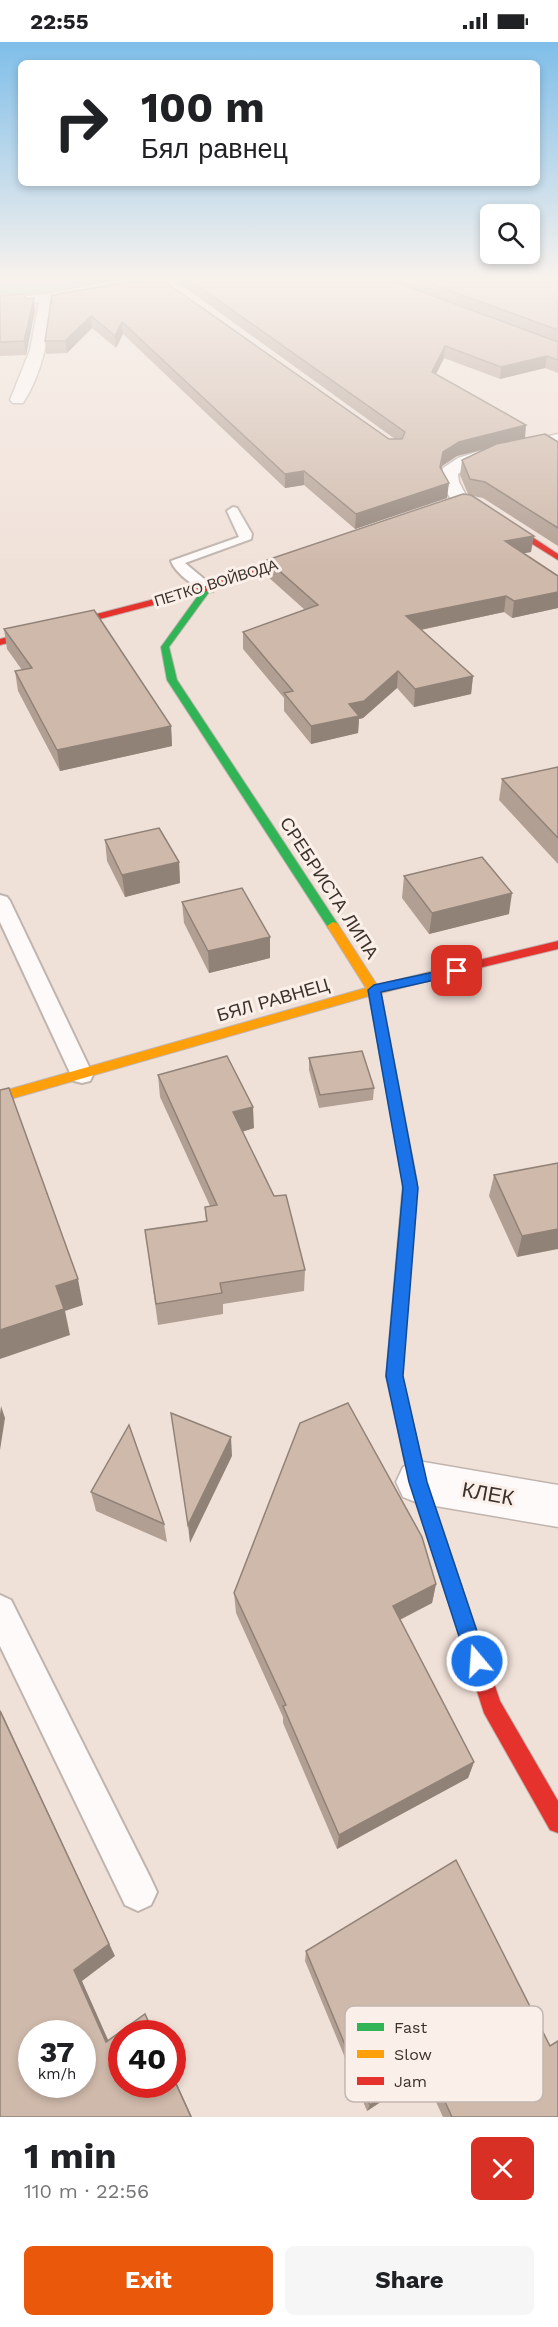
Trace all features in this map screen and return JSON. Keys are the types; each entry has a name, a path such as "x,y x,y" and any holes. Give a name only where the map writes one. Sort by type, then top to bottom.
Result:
{"street":[{"path":"18,400 30,373"},
{"path":"558,439 464,462 449,472 450,482 468,505 558,558"},
{"name":"ПЕТКО ВОЙВОДА","path":"0,642 208,588 318,550"},
{"name":"СРЕБРИСТА ЛИПА","path":"208,588 165,647 172,680 374,990 411,1188 394,1376 418,1482 491,1706 558,1822"},
{"name":"БЯЛ РАВНЕЦ","path":"0,1097 374,990 558,945"},
{"name":"КЛЕК","path":"418,1482 558,1506"}],"lane":[{"path":"208,588 179,565 178,561 245,539 246,534 233,511"},
{"path":"0,901 82,1075"},
{"path":"0,1611 138,1892"}],"building":[{"path":"177,373 295,373 389,439 402,439 405,432 321,373 433,373 526,425 459,442 443,452 440,467 449,483 356,514 304,471 285,474"},
{"path":"545,434 558,442 558,528 485,482 470,479 462,460 496,444"},
{"path":"463,494 471,495 534,536 505,541 558,576 558,592 514,601 506,596 406,616 473,676 415,689 398,671 364,701 349,704 359,716 311,726 284,693 293,691 243,632 318,605 267,560"},
{"path":"94,610 171,726 57,750 15,671 32,668 4,629"},
{"path":"558,767 558,838 502,779"},
{"path":"159,828 179,862 122,875 105,840"},
{"path":"482,857 512,893 432,913 404,876"},
{"path":"242,888 270,937 208,951 182,902"},
{"path":"362,1051 374,1088 320,1095 309,1058"},
{"path":"227,1056 253,1107 233,1112 274,1196 286,1195 305,1270 220,1283 222,1293 156,1304 145,1230 207,1221 205,1207 217,1205 158,1075"},
{"path":"9,1088 78,1279 56,1286 64,1309 0,1330 0,1090"},
{"path":"558,1163 558,1229 522,1236 494,1175"},
{"path":"348,1403 422,1537 436,1584 393,1606 474,1762 339,1835 283,1706 286,1705 234,1593 300,1423"},
{"path":"171,1413 231,1437 188,1525"},
{"path":"129,1425 164,1524 91,1492"},
{"path":"0,1711 109,1944 74,1970 106,2042 108,2041 108,2098 182,2098 191,2117 0,2117"},
{"path":"456,1860 530,2006 345,2006 345,2045 306,1951"},
{"path":"145,2014 148,2020 137,2020"},
{"path":"543,2032 550,2046 558,2041 558,2117 452,2117 445,2102 543,2102"}],"traffic: fast":[{"path":"208,588 165,647 172,680 333,926"},
{"path":"410,1182 394,1376 418,1482 454,1591"}],"traffic: slow":[{"path":"333,926 374,990 410,1182"},
{"path":"0,1097 374,990 479,964"}],"traffic: jam":[{"path":"494,516 558,558"},
{"path":"0,642 208,588 309,553"},
{"path":"479,964 558,945"},
{"path":"454,1591 491,1706 558,1822"}],"route":[{"path":"457,971 374,990 411,1188 394,1376 418,1482 477,1661"}]}
